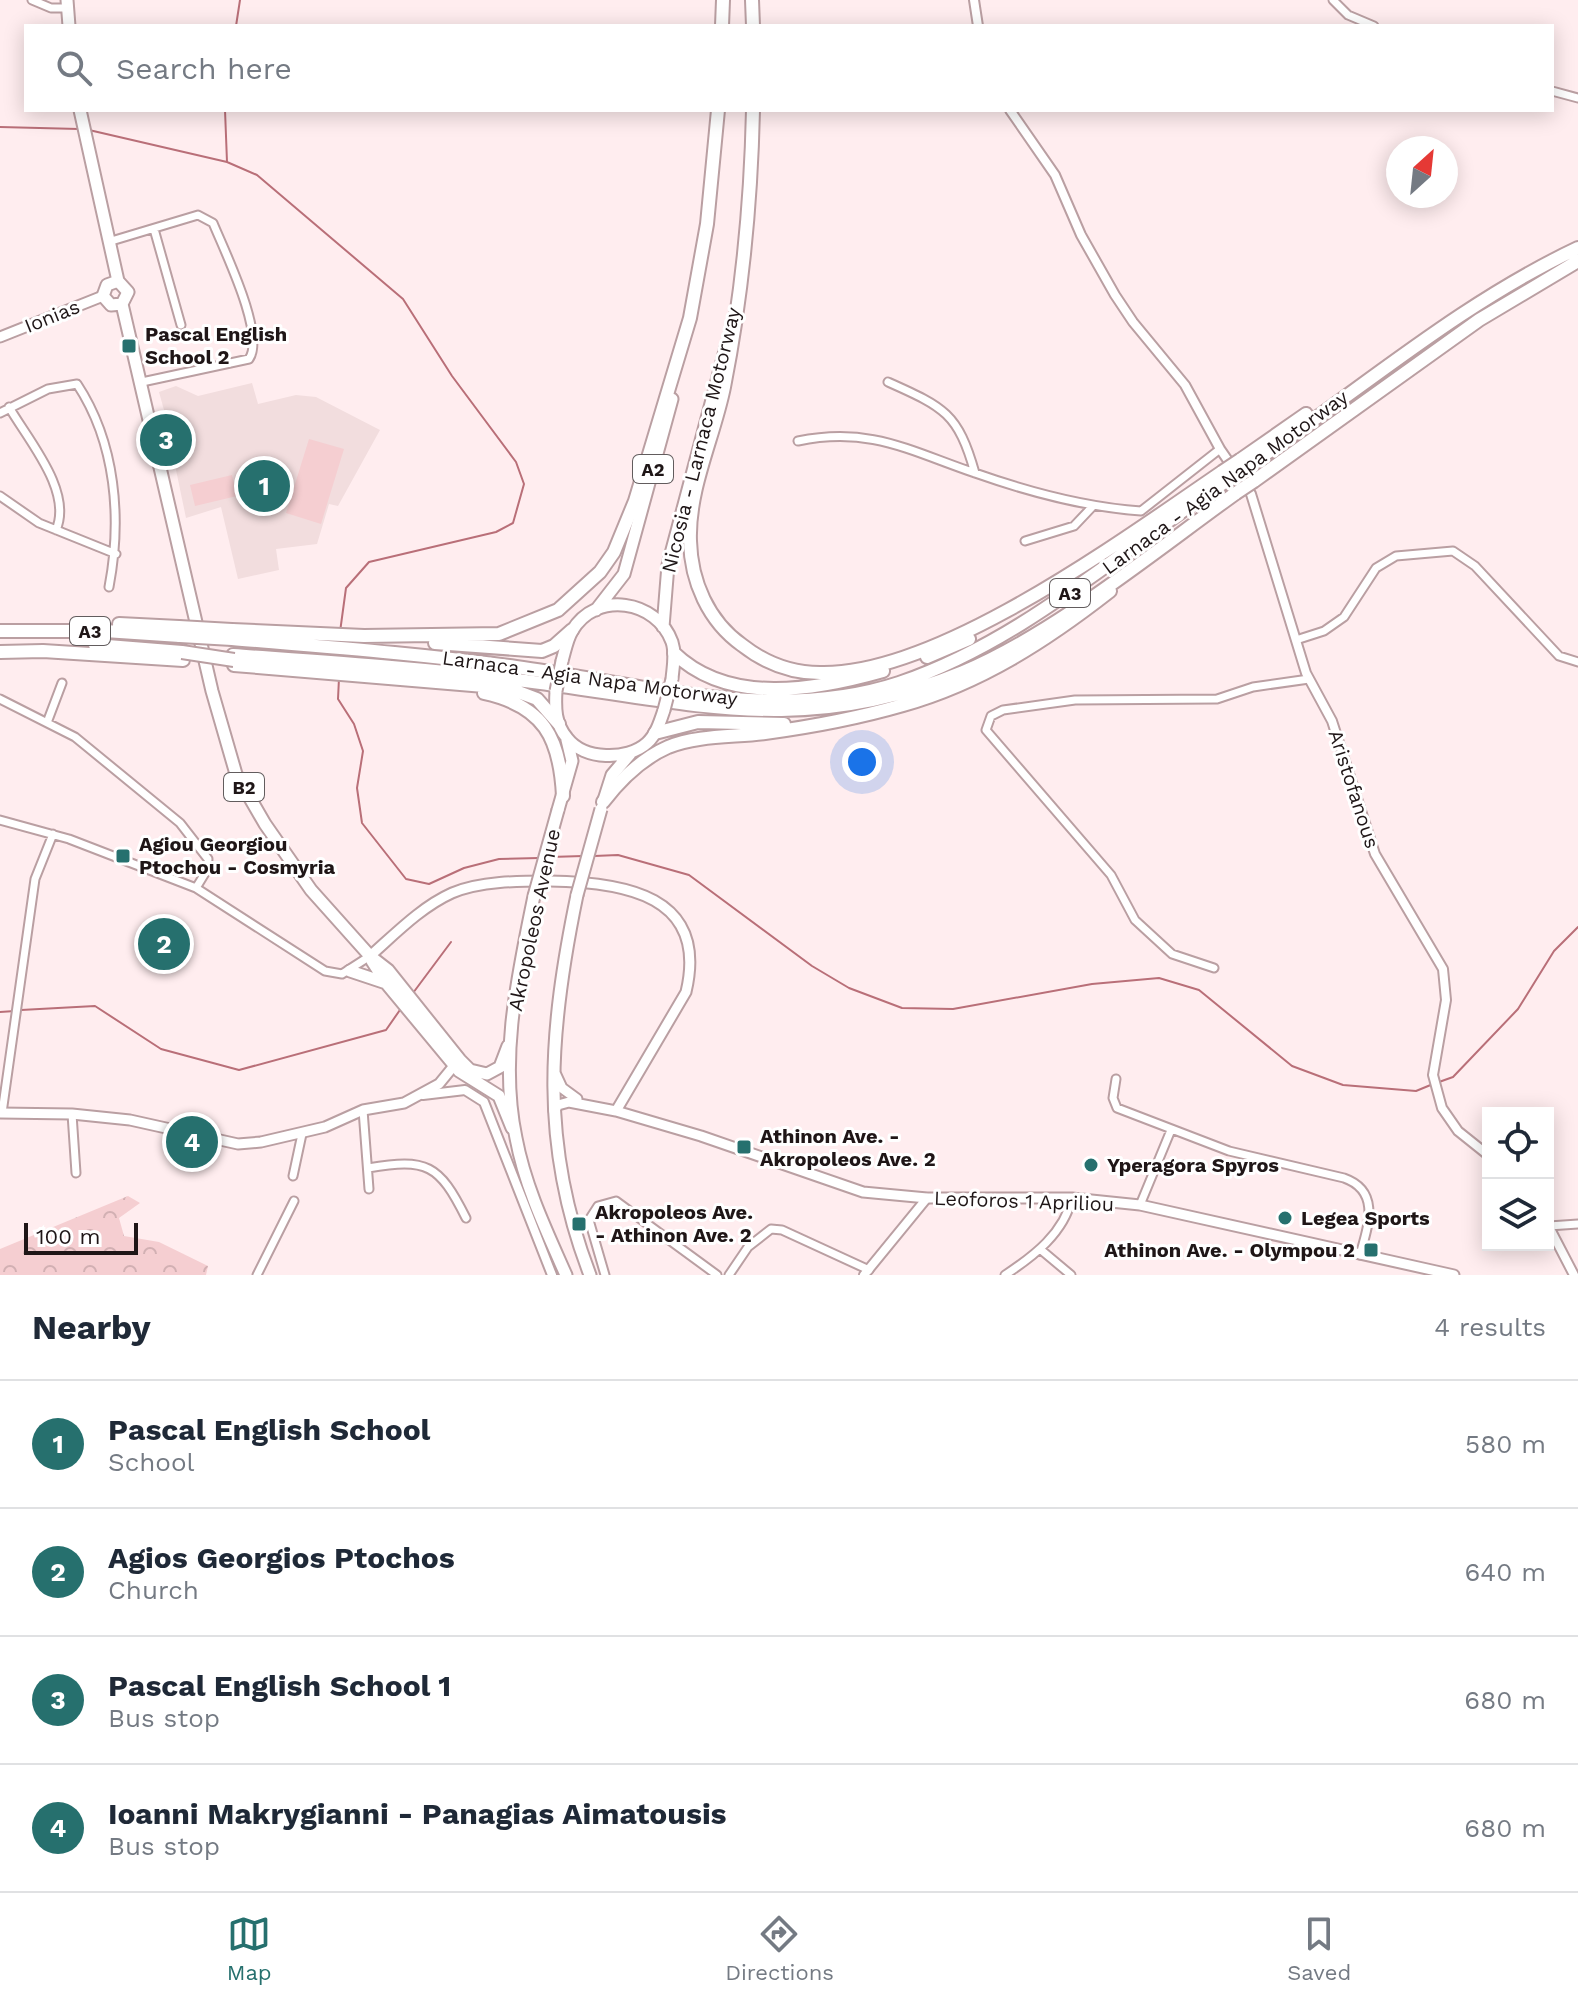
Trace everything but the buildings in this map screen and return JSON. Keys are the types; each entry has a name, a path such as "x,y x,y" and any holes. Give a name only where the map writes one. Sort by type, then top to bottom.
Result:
{"highway":[{"path":"722,24 723,0"},
{"path":"752,0 753,24"},
{"name":"A2","path":"690,318 707,224 718,112"},
{"name":"Nicosia - Larnaca Motorway","path":"734,319 752,182 753,112"},
{"path":"734,319 724,387 693,507 692,564 704,601 733,639 775,665 821,673 849,671 891,661 949,640 1000,614 1225,476 1371,370 1524,277 1578,248"},
{"name":"Larnaca - Agia Napa Motorway","path":"234,660 501,678 712,709 821,710 903,693 964,671 1015,646 1236,493 1252,487 1479,320 1578,261"},
{"path":"232,634 499,634 538,621 575,597 600,572 624,530 690,318"},
{"name":"Larnaca - Agia Napa Motorway","path":"0,628 232,634 500,665 712,698 776,701 865,692 923,673 1009,632 1080,586 1211,491 1225,476"},
{"path":"674,653 712,681 754,688 850,680 896,667 951,648 1005,620 1211,491"},
{"path":"602,806 625,778 667,748 689,741 768,733 905,705 970,681 1021,656 1117,586 1154,551"},
{"path":"364,636 525,652 554,646 572,630"},
{"name":"A3","path":"0,645 44,643 183,656"},
{"path":"0,652 183,656 524,692 548,708 559,724"},
{"path":"432,681 505,698 542,722 559,755 563,796"},
{"path":"655,733 671,726 698,722 819,723"}],"main road":[{"path":"67,4 69,24"},
{"name":"B2","path":"80,112 118,281 128,292 122,304 212,691 236,774 289,861 457,1063 495,1092 515,1136"},
{"path":"118,281 107,285 103,296 111,305 122,304"},
{"name":"Ionias","path":"0,337 103,296"},
{"name":"A2","path":"596,610 624,574 632,550 690,318"},
{"name":"Nicosia - Larnaca Motorway","path":"663,627 668,565 734,319"},
{"path":"621,604 640,607 663,627 674,653 672,679 655,733 647,744 631,753 598,754 567,740 555,713 562,661 572,630 596,610 621,604"},
{"name":"B2","path":"563,796 572,761 567,740"},
{"name":"Akropoleos Avenue","path":"590,1275 567,1205 553,1119 552,1055 558,992 577,895 612,775 631,753"},
{"name":"Akropoleos Avenue","path":"563,796 534,896 510,1039 515,1136 536,1207 566,1275"},
{"path":"370,956 422,911 451,893 470,887 531,881 589,883 618,885 652,897 675,917 683,931 691,951 690,973 679,1006 616,1111"},
{"name":"B2","path":"370,956 386,983 407,1001"},
{"path":"350,971 386,983"},
{"name":"B2","path":"457,1063 477,1073 492,1073 503,1063 510,1039"},
{"name":"Leoforos 1 Apriliou","path":"552,1055 562,1088 571,1097 599,1107"},
{"path":"1,1113 72,1114 130,1120 238,1144 302,1134 363,1110 404,1103 423,1095 457,1063"},
{"name":"Leoforos 1 Apriliou","path":"553,1119 555,1109 563,1102 599,1107 701,1136 863,1192 927,1198 1072,1198 1140,1205 1454,1275"}],"street":[{"path":"32,0 51,8 67,4"},
{"path":"974,0 976,24"},
{"path":"1333,0 1348,15 1369,24"},
{"path":"1554,92 1578,98"},
{"name":"Aristofanous","path":"1011,112 1055,175 1081,235 1115,295 1185,385 1220,449 1252,487 1309,679 1332,721 1375,854 1443,969 1446,1000 1434,1080 1438,1097 1448,1120 1482,1150"},
{"path":"108,242 198,215 213,223 243,296 254,346 249,359 142,382"},
{"path":"154,229 181,325"},
{"path":"888,382 924,398 952,418 964,435 975,473"},
{"path":"0,413 48,389 77,384 93,411 115,491 118,515 116,554 109,587"},
{"path":"9,407 52,482 61,506 56,530"},
{"path":"798,441 837,436 897,443 975,473 1092,507 1141,511 1220,449"},
{"path":"0,496 39,523 116,554"},
{"path":"1025,541 1074,526 1092,507"},
{"path":"1296,640 1324,631 1344,617 1376,568 1396,556 1453,551 1475,566 1559,656 1578,662"},
{"path":"1214,968 1172,954 1135,920 1111,875 986,730 991,716 1003,710 1075,700 1217,699 1253,687 1309,679"},
{"path":"48,720 62,683"},
{"path":"0,699 48,720 75,737 180,823 208,859 207,870 196,888"},
{"path":"0,820 151,867 196,888 325,971 342,974 370,956"},
{"path":"1,1113 35,879 53,834"},
{"path":"1116,1079 1113,1098 1117,1108 1229,1151 1352,1181 1366,1194 1370,1209 1360,1255"},
{"path":"423,1095 465,1090 484,1102 552,1275"},
{"path":"363,1110 369,1189"},
{"path":"72,1114 76,1173"},
{"path":"1140,1205 1171,1130"},
{"path":"293,1176 302,1134"},
{"path":"368,1168 413,1162 430,1168 451,1188 466,1218"},
{"path":"729,1275 748,1247 771,1229 782,1230 867,1273 927,1198"},
{"path":"1005,1275 1040,1249 1061,1226 1072,1198"},
{"path":"257,1275 294,1201"},
{"path":"605,1275 589,1220 598,1206 616,1201 646,1226 717,1275"},
{"path":"1554,1226 1578,1224"},
{"path":"1554,1237 1574,1275"},
{"path":"1040,1249 1071,1275"}],"shaded area":[{"path":"252,383 258,404 296,395 316,397 380,430 338,506 329,504 317,544 276,549 279,570 238,579 221,507 186,518 175,465 176,453 159,392 176,386 198,396"}],"green space":[{"path":"309,439 344,449 321,524 286,513"},
{"path":"232,475 237,496 195,506 190,485"},
{"path":"128,1196 140,1203 119,1218 124,1236 159,1242 208,1266 206,1275 0,1275 0,1249"}],"waterway":[{"path":"236,24 240,0"},
{"path":"225,112 227,162 257,175 403,299 452,376 516,462 524,484 513,523 496,532 369,562 346,588 340,632"},
{"path":"0,127 79,129"},
{"path":"89,130 227,162"},
{"path":"339,678 338,699 354,724 363,751 357,788 362,823 406,879 429,884 464,868 499,859 539,858"},
{"path":"594,856 618,855 689,875 812,966 849,988 902,1008 953,1009 1092,984 1159,978 1199,990 1292,1066 1343,1085 1416,1091 1433,1084"},
{"path":"550,857 583,856"},
{"path":"1439,1082 1453,1077 1518,1009 1554,951 1578,927"},
{"path":"413,993 451,942"},
{"path":"21,1010 95,1006 161,1049 239,1070 386,1030 402,1007"},
{"path":"0,1012 15,1011"}],"place":[{"name":"Pascal English School 2","path":"129,346"},
{"name":"Pascal English School 1","path":"166,440"},
{"name":"Pascal English School","path":"264,486"},
{"name":"Agiou Georgiou Ptochou - Cosmyria","path":"123,856"},
{"name":"Agios Georgios Ptochos","path":"164,944"},
{"name":"Ioanni Makrygianni - Panagias Aimatousis","path":"192,1142"},
{"name":"Athinon Ave. - Akropoleos Ave. 2","path":"744,1147"},
{"name":"Yperagora Spyros","path":"1091,1165"},
{"name":"Legea Sports","path":"1285,1218"},
{"name":"Akropoleos Ave. - Athinon Ave. 2","path":"579,1224"},
{"name":"Athinon Ave. - Olympou 2","path":"1371,1250"}]}
